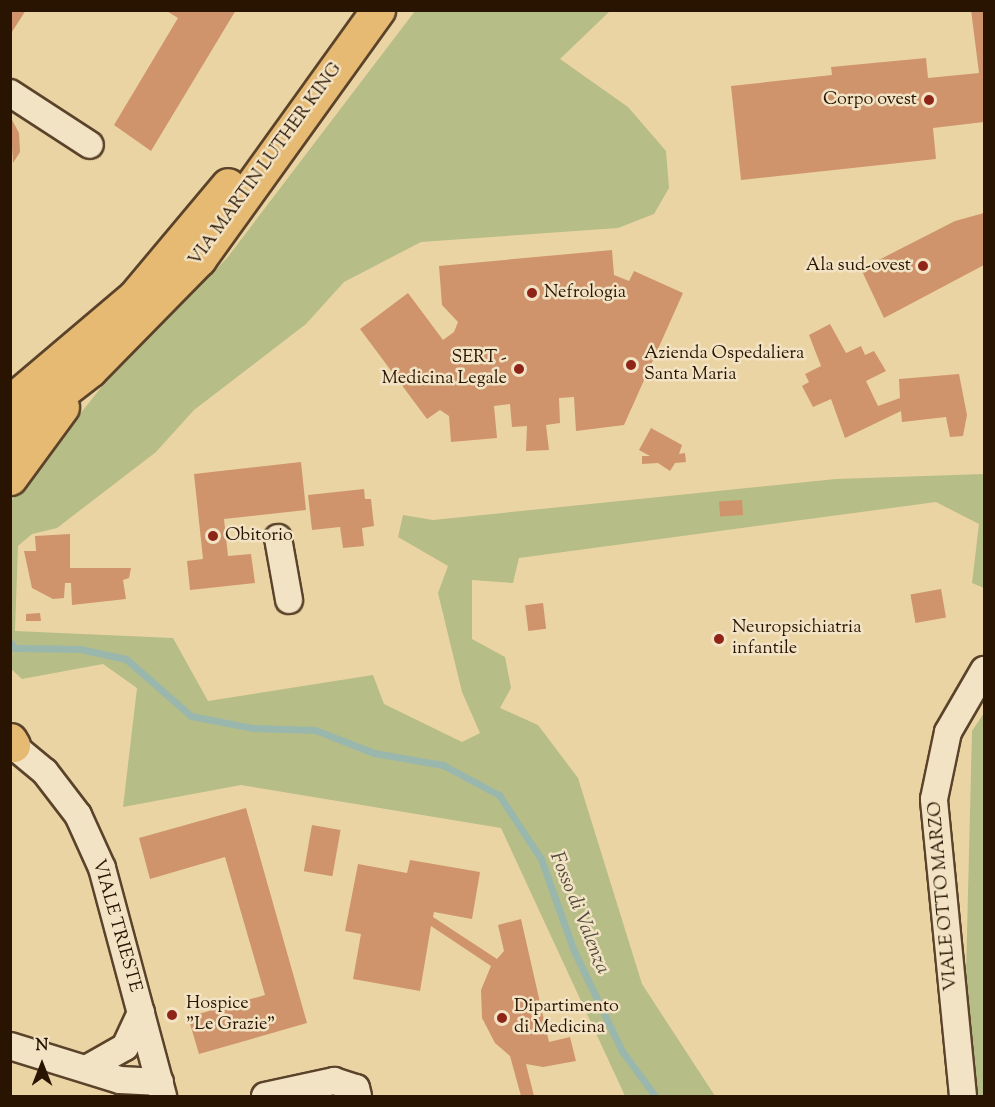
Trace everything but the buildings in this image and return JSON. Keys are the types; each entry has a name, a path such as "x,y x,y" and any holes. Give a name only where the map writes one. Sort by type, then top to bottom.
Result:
{"main road":[{"name":"VIA MARTIN LUTHER KING","path":"10,402 83,345 176,249 234,178 353,10"},
{"name":"VIA MARTIN LUTHER KING","path":"10,432 90,370 199,259 378,10"},
{"path":"10,478 90,370"}],"street":[{"path":"10,93 90,145"},
{"path":"278,538 289,600"},
{"name":"VIALE OTTO MARZO","path":"963,1096 934,799 948,732 984,670"},
{"name":"VIALE TRIESTE","path":"12,743 45,772 78,815 102,868 162,1089"},
{"path":"118,1088 125,1047 141,1013"},
{"path":"10,1046 86,1069 118,1088 162,1089"},
{"path":"86,1069 125,1047"},
{"path":"265,1096 334,1081 356,1088 358,1096"}],"green space":[{"path":"415,11 610,11 560,59 628,107 666,151 669,188 654,214 618,228 421,242 344,282 306,324 194,410 156,452 57,528 32,534 18,546 15,631 173,638 208,701 373,675 384,704 462,742 480,733 462,692 438,593 448,566 398,537 403,515 433,520 836,479 984,474 984,588 972,583 979,524 936,502 519,558 513,583 472,580 472,639 505,657 511,688 500,708 538,725 578,778 642,984 715,1096 625,1096 501,828 241,785 123,807 137,688 103,664 22,679 11,669 10,502 107,380 227,258"},
{"path":"984,713 984,1096 963,1096 972,731"}],"waterway":[{"name":"Fosso di Valenza","path":"10,642 15,648 80,649 126,659 191,716 252,728 315,730 374,753 443,765 499,795 541,859 574,951 622,1051 655,1096"}],"place":[{"name":"Corpo ovest","path":"929,100"},
{"name":"Ala sud-ovest","path":"923,266"},
{"name":"Nefrologia","path":"532,293"},
{"name":"Azienda Ospedaliera Santa Maria","path":"631,365"},
{"name":"SERT - Medicina Legale","path":"519,369"},
{"name":"Obitorio","path":"213,536"},
{"name":"Neuropsichiatria infantile","path":"719,639"},
{"name":"Hospice \"Le Grazie\"","path":"172,1015"},
{"name":"Dipartimento di Medicina","path":"502,1018"}]}
